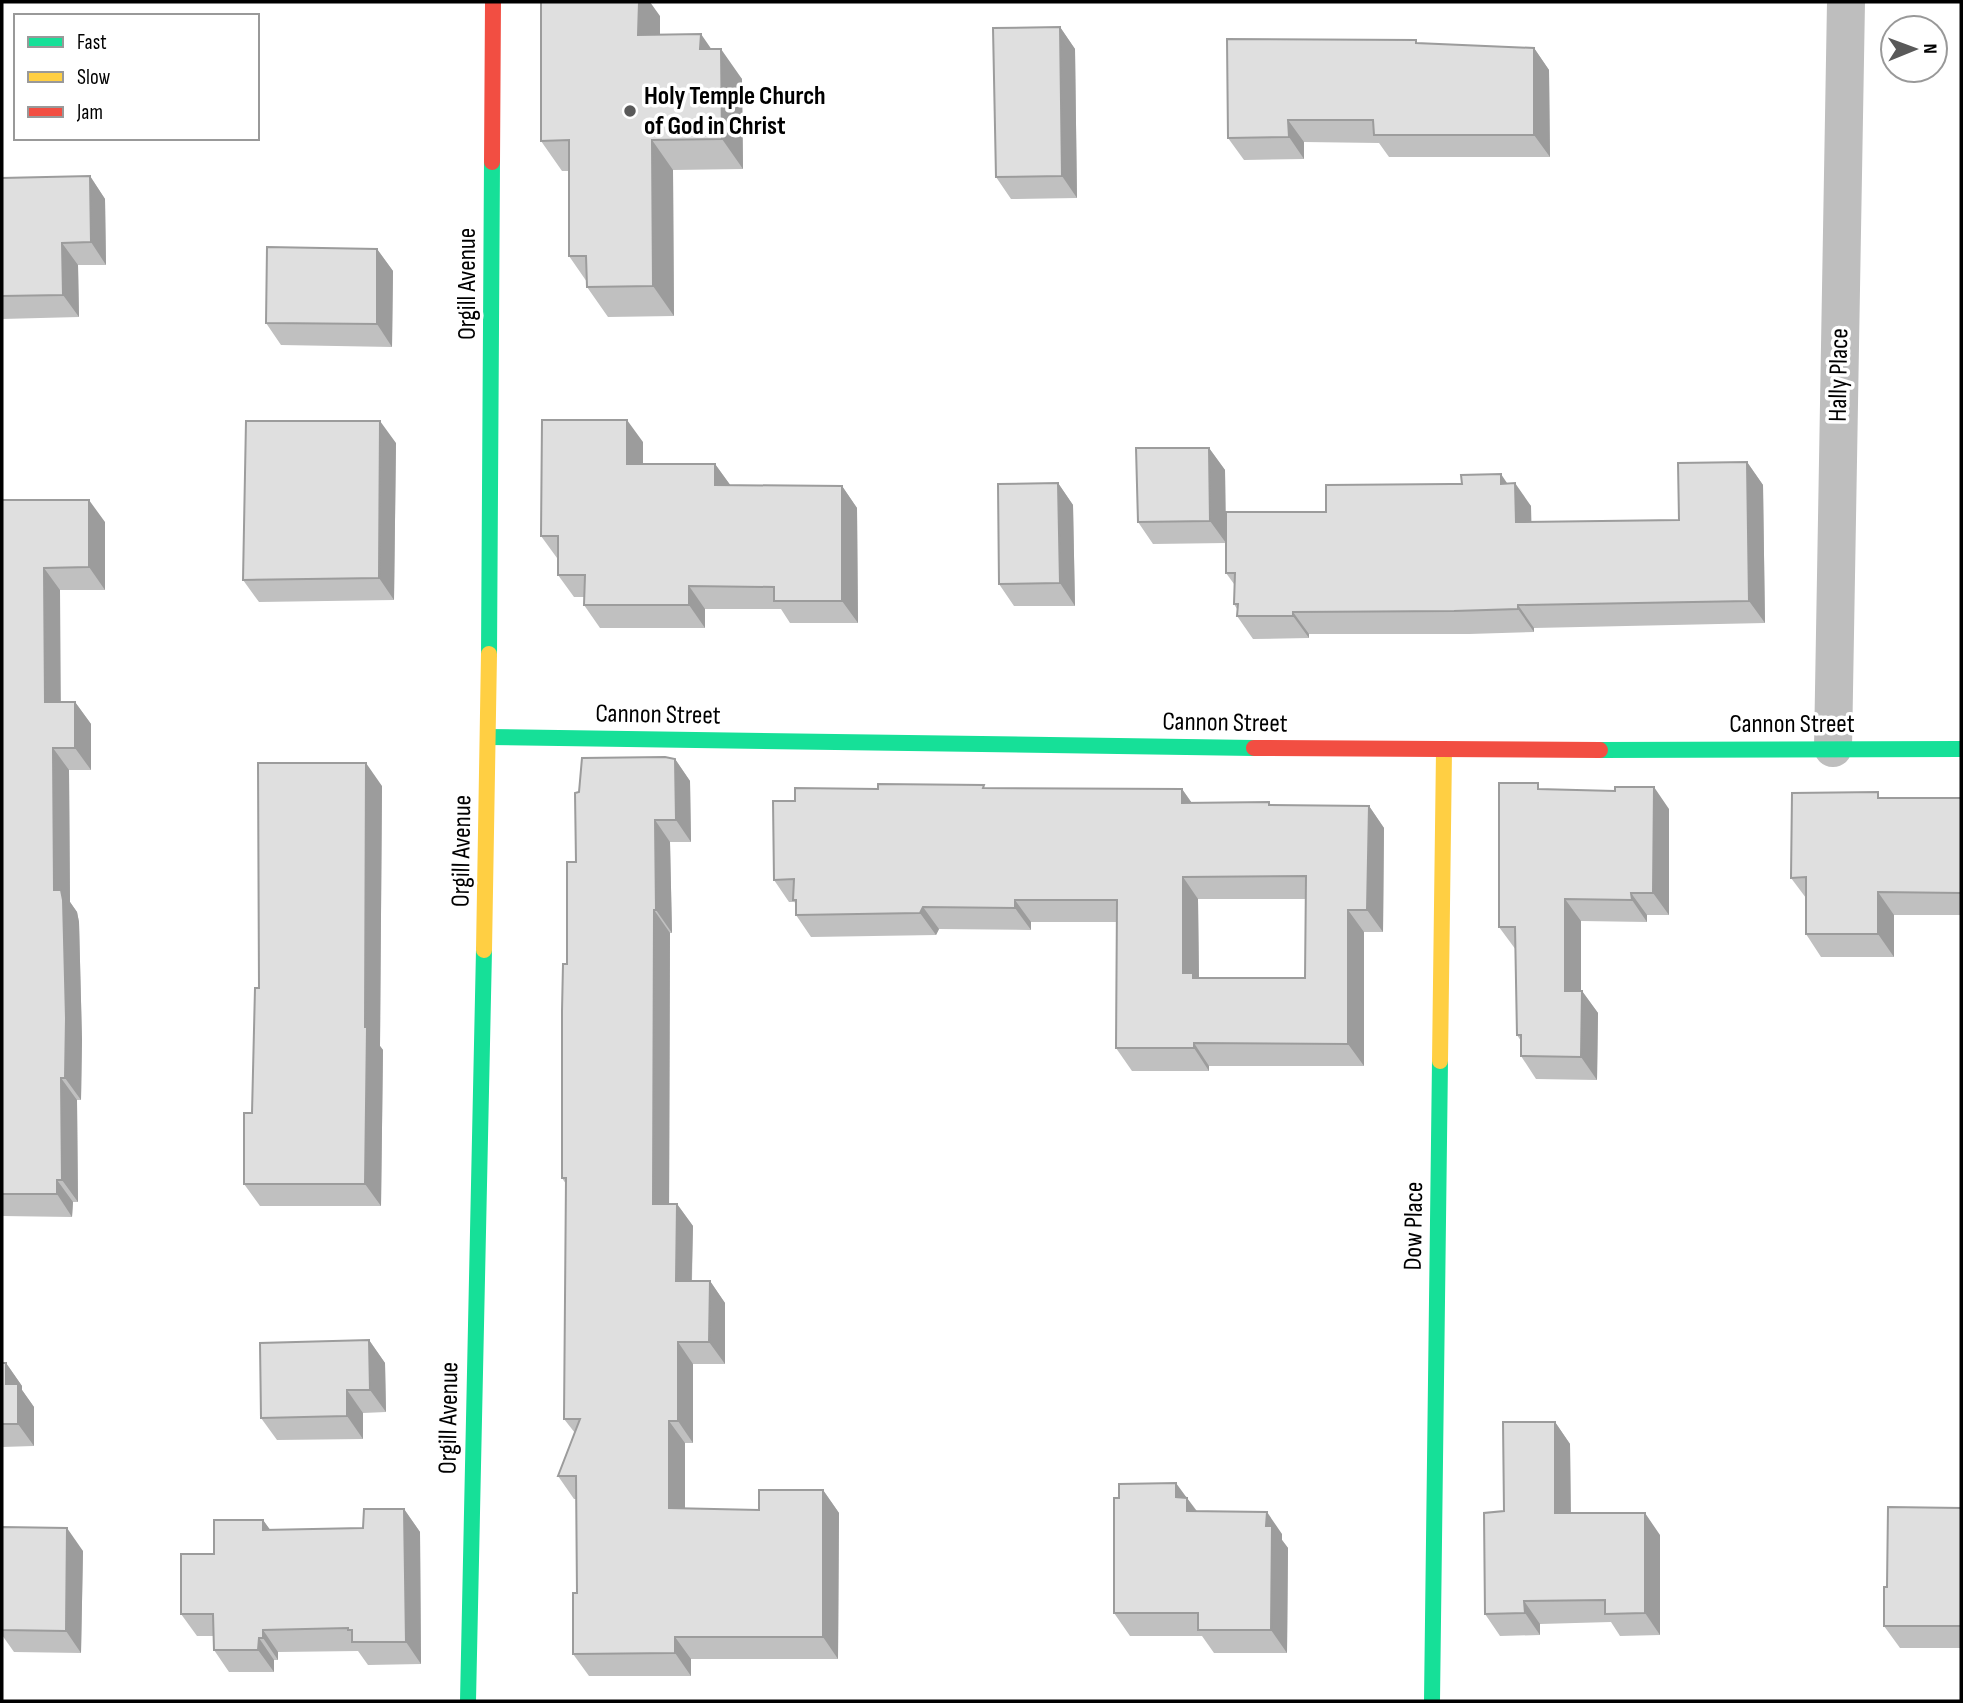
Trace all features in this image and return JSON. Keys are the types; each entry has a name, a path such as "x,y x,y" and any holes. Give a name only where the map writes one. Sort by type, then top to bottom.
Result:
{"street":[{"name":"Orgill Avenue","path":"468,1701 488,737 493,2"},
{"name":"Hally Place","path":"1833,748 1846,2"},
{"name":"Cannon Street","path":"488,737 1444,751 1961,749"},
{"name":"Dow Place","path":"1432,1701 1444,751"}],"building":[{"path":"541,2 639,2 638,35 701,34 700,49 721,49 722,139 652,140 653,286 587,287 586,256 569,256 569,140 541,141"},
{"path":"1060,27 1062,176 996,177 993,28"},
{"path":"1227,39 1416,40 1416,43 1534,48 1534,135 1374,135 1373,120 1288,120 1289,137 1228,138"},
{"path":"90,176 91,242 62,243 63,295 2,296 2,178"},
{"path":"267,247 377,249 377,324 266,323"},
{"path":"542,420 627,420 627,464 715,464 715,485 842,486 842,601 774,601 774,587 689,586 689,605 584,605 585,575 558,575 558,536 541,536"},
{"path":"246,421 380,421 379,578 243,580"},
{"path":"1136,448 1209,448 1210,521 1138,522"},
{"path":"1747,462 1749,601 1518,605 1518,609 1293,612 1293,616 1237,616 1238,604 1234,604 1235,573 1226,573 1226,512 1326,512 1326,485 1462,484 1461,475 1501,474 1501,484 1515,483 1516,522 1679,520 1678,463"},
{"path":"1058,483 1060,583 999,584 998,484"},
{"path":"2,500 89,500 89,567 44,568 45,702 75,702 75,748 53,748 54,890 61,890 63,900 66,1018 65,1078 61,1078 62,1180 57,1180 57,1194 2,1194"},
{"path":"582,758 675,759 676,820 655,820 653,1204 677,1204 676,1281 710,1281 709,1342 678,1342 678,1421 669,1421 669,1508 759,1510 759,1490 823,1490 823,1637 675,1637 675,1653 573,1654 573,1593 577,1593 576,1476 558,1476 580,1419 564,1419 566,1178 562,1178 562,1011 563,964 567,964 567,862 576,862 575,793 579,792"},
{"path":"258,763 366,763 365,1184 244,1184 244,1113 252,1113 255,988 259,988"},
{"path":"1499,783 1538,783 1538,789 1615,791 1615,787 1654,787 1653,893 1631,893 1632,900 1565,899 1565,991 1582,991 1581,1057 1521,1056 1521,1035 1517,1035 1515,927 1499,927"},
{"path":"878,784 984,785 983,788 1182,789 1182,803 1269,802 1269,805 1369,806 1367,910 1348,910 1348,1044 1194,1043 1194,1048 1116,1048 1117,900 1015,900 1015,908 923,907 920,913 796,915 796,900 793,900 794,879 774,880 773,801 795,801 795,788 878,789","holes":["1306,876 1305,978 1193,978 1193,973 1183,973 1183,877"]},
{"path":"1878,792 1878,798 1961,798 1961,893 1878,892 1878,934 1806,934 1806,877 1791,878 1792,793"},
{"path":"369,1340 370,1390 347,1390 347,1416 261,1418 260,1343"},
{"path":"2,1363 6,1363 6,1384 18,1384 18,1424 2,1424"},
{"path":"1503,1422 1555,1422 1555,1513 1645,1513 1645,1613 1605,1614 1605,1600 1524,1601 1525,1613 1485,1614 1484,1513 1504,1511"},
{"path":"1176,1483 1176,1497 1187,1498 1187,1511 1267,1512 1266,1526 1272,1526 1271,1630 1198,1630 1198,1613 1114,1613 1114,1498 1119,1498 1119,1484"},
{"path":"1888,1507 1961,1508 1961,1626 1884,1626"},
{"path":"364,1509 404,1509 406,1642 352,1642 352,1630 348,1628 263,1630 258,1650 214,1650 213,1614 181,1614 181,1554 214,1554 214,1520 263,1520 263,1530 363,1528"},
{"path":"2,1527 67,1528 66,1631 2,1630"}],"traffic: fast":[{"path":"489,654 492,162"},
{"path":"488,737 1254,748"},
{"path":"1600,750 1961,749"},
{"path":"468,1701 484,950"},
{"path":"1432,1701 1440,1061"}],"traffic: slow":[{"path":"484,950 489,654"},
{"path":"1440,1061 1444,751"}],"traffic: jam":[{"path":"492,162 493,2"},
{"path":"1254,748 1600,750"}],"place":[{"name":"Holy Temple Church of God in Christ","path":"630,111"}]}
